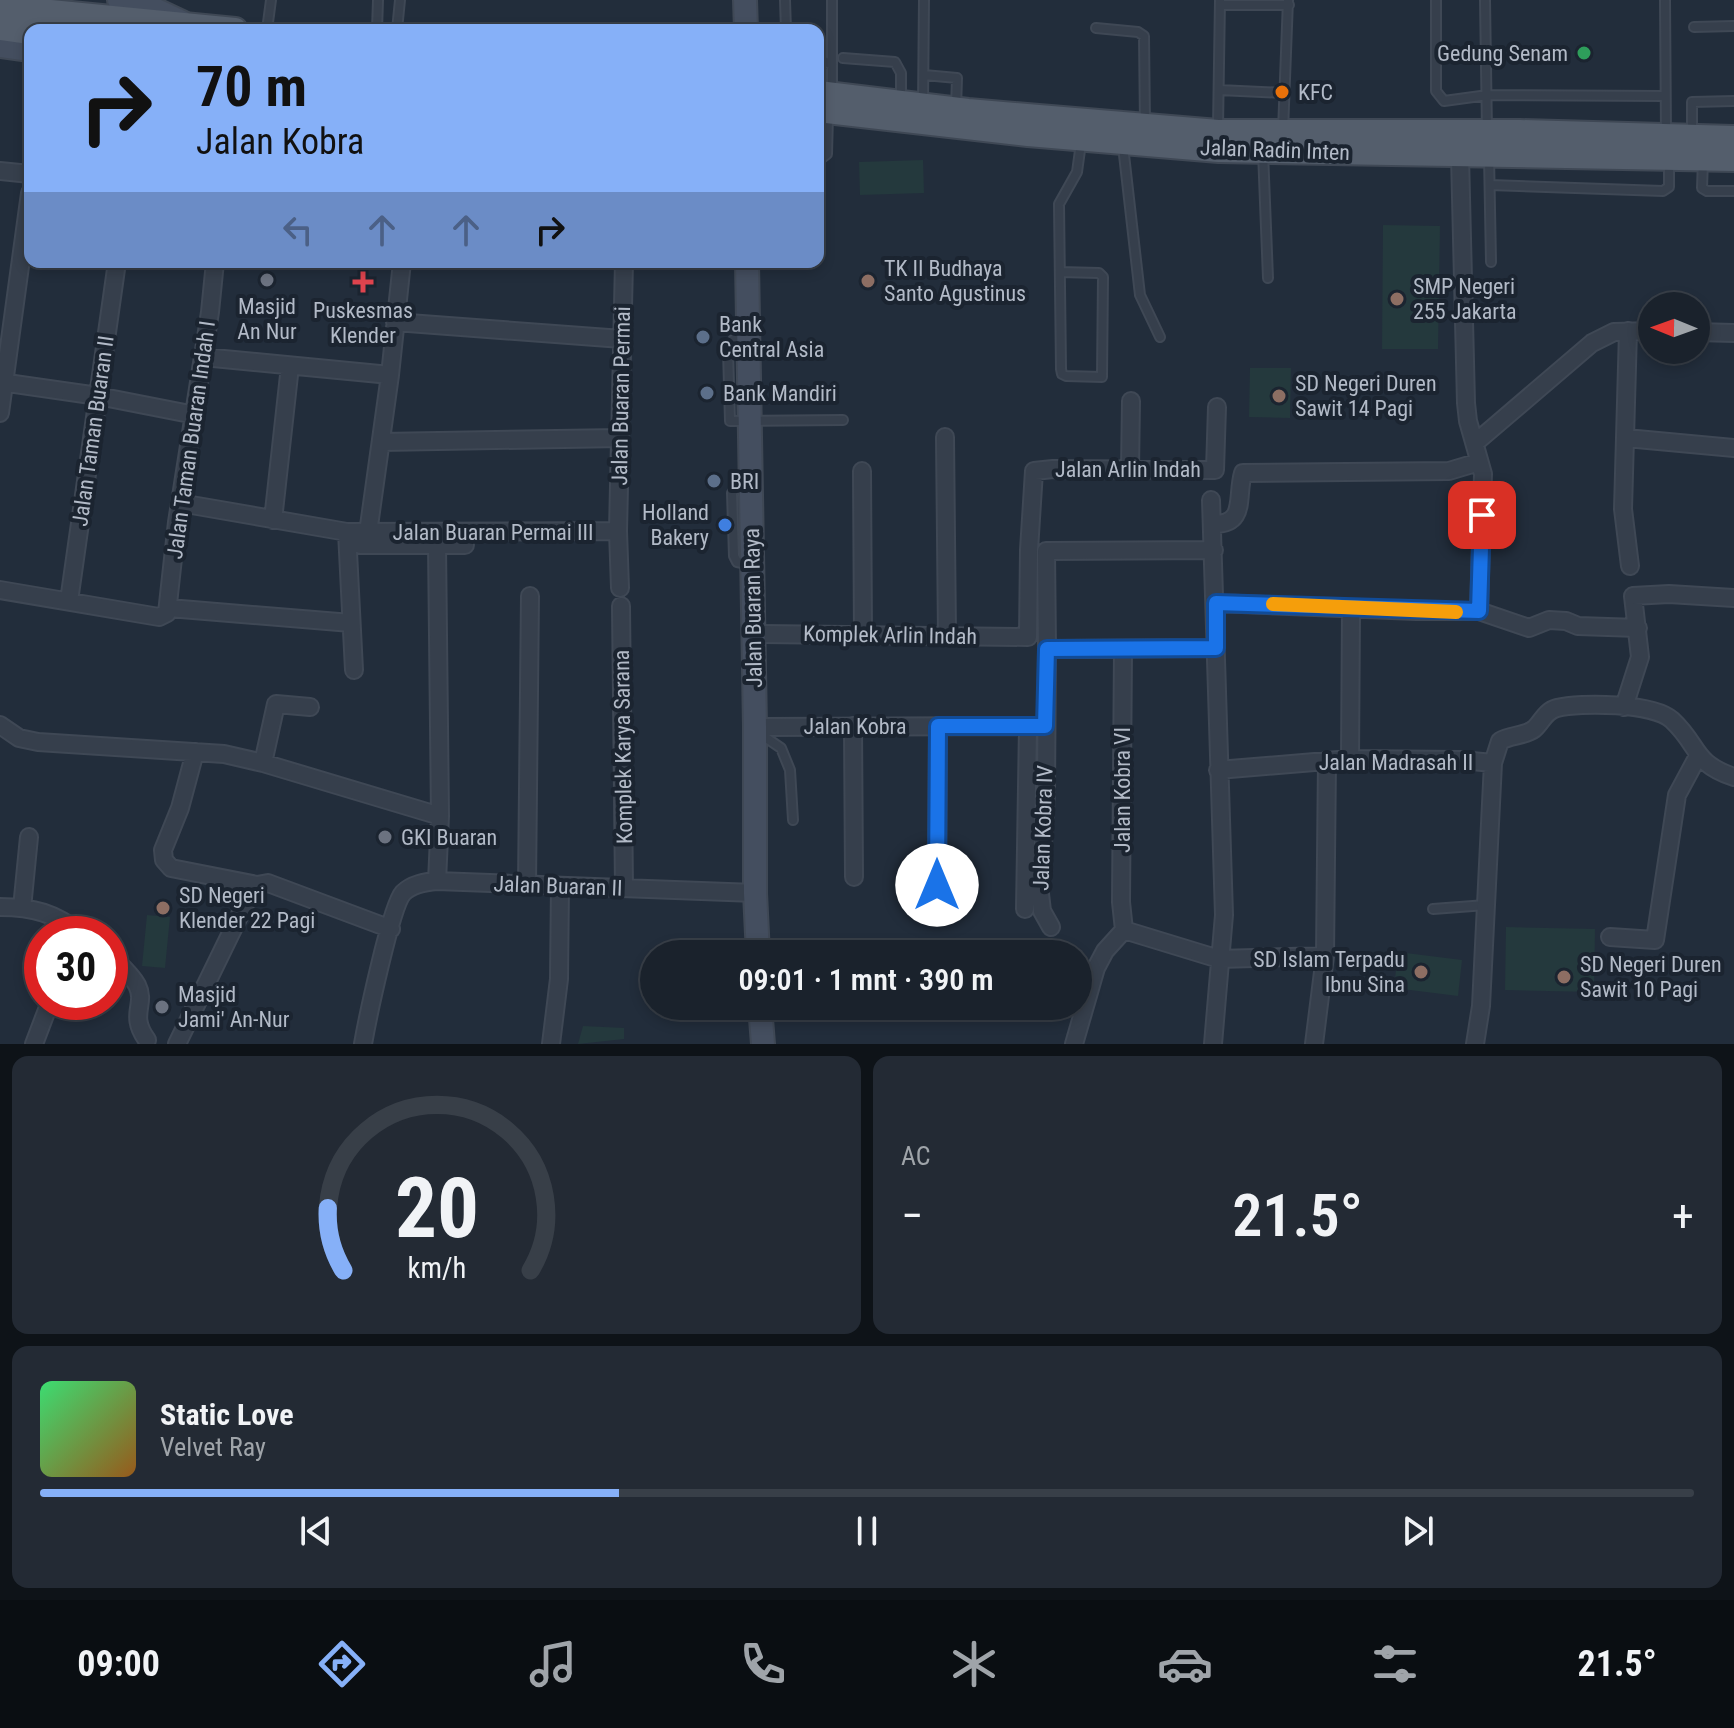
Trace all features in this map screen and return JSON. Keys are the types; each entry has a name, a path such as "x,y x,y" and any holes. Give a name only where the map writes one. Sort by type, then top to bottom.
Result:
{"main road":[{"path":"0,7 173,24"},
{"path":"0,28 24,31"},
{"name":"Jalan Radin Inten","path":"824,102 912,103 1218,132 1488,144 1667,149 1697,148 1734,138"},
{"name":"Jalan Radin Inten","path":"824,102 1081,138 1219,150 1460,156 1488,144"},
{"name":"Jalan Radin Inten","path":"1697,148 1734,159"}],"street":[{"path":"119,0 150,7 185,24"},
{"path":"745,0 746,24"},
{"path":"0,46 24,49"},
{"path":"1460,156 1466,403 1483,493 1479,611"},
{"path":"0,171 24,173"},
{"path":"0,413 24,234"},
{"name":"Jalan Taman Buaran II","path":"69,601 116,268"},
{"name":"Jalan Taman Buaran Indah I","path":"166,612 214,268"},
{"path":"365,539 390,375 401,268"},
{"name":"Jalan Buaran Permai","path":"620,588 618,531 624,268"},
{"name":"Jalan Buaran Raya","path":"747,268 757,940"},
{"path":"395,322 622,339"},
{"path":"1628,331 1623,509 1630,566"},
{"path":"1475,443 1592,343 1614,332 1638,331"},
{"path":"1710,332 1734,333"},
{"path":"203,357 390,375"},
{"path":"273,520 290,366"},
{"path":"2,382 195,415"},
{"path":"1130,469 1131,401"},
{"name":"Jalan Arlin Indah","path":"1028,637 1036,474 1130,469 1215,470 1217,407"},
{"path":"945,437 947,636"},
{"path":"381,442 620,438"},
{"path":"1626,438 1734,448"},
{"path":"1213,524 1226,524 1234,519 1243,473 1449,471 1479,462"},
{"path":"862,471 863,635"},
{"path":"1211,500 1224,915 1213,1044"},
{"path":"180,503 347,532 365,539 465,545"},
{"name":"Jalan Buaran Permai III","path":"365,539 618,531"},
{"path":"347,532 354,670"},
{"path":"437,545 440,816 437,881"},
{"path":"1045,726 1046,551 1214,550"},
{"path":"0,590 166,612 351,623"},
{"path":"1624,707 1640,657 1635,595 1734,598"},
{"path":"527,885 530,596"},
{"path":"1216,603 1479,611 1529,628 1549,620 1618,629 1638,628"},
{"name":"Komplek Karya Sarana","path":"621,606 624,888"},
{"path":"1350,759 1351,609"},
{"name":"Komplek Arlin Indah","path":"753,634 1028,637"},
{"path":"1047,649 1216,648"},
{"name":"Jalan Kobra VI","path":"1123,650 1121,902 1124,930"},
{"path":"263,763 275,706 279,703 310,707"},
{"name":"Jalan Madrasah II","path":"1218,770 1350,759 1493,763 1500,741 1530,731 1549,711 1590,705 1651,711 1669,717 1693,745 1698,756 1713,770 1734,777"},
{"path":"0,725 19,738 38,742 224,754 440,816"},
{"path":"853,726 854,877"},
{"path":"937,885 938,726"},
{"path":"1025,909 1028,726"},
{"name":"Jalan Kobra","path":"755,729 1045,726"},
{"name":"Jalan Kobra IV","path":"1045,726 1046,792 1040,894 1042,911 1051,927"},
{"path":"195,752 180,808 163,850 164,860 179,871 257,885 268,883 391,929"},
{"path":"1610,937 1655,940 1677,795 1698,756"},
{"path":"1314,1044 1325,956 1327,760"},
{"path":"1475,1044 1481,1006 1493,763"},
{"path":"22,908 29,837"},
{"name":"Jalan Buaran II","path":"363,1044 400,896 417,884 437,881 755,893"},
{"path":"177,1044 257,885"},
{"path":"551,1044 559,979 560,886"},
{"path":"0,907 22,908 52,916"},
{"path":"1074,1044 1096,968 1105,951 1124,930 1219,959 1325,956"},
{"path":"128,975 138,986 138,1028 151,1043"},
{"path":"34,1044 43,1020"},
{"path":"761,1020 763,1044"}],"lane":[{"path":"268,24 270,0"},
{"path":"377,24 378,0"},
{"path":"398,24 400,0"},
{"path":"785,0 786,24"},
{"path":"824,156 827,154 824,102 832,65 832,0"},
{"path":"912,103 924,75 924,0"},
{"path":"1436,0 1437,94 1444,101 1488,95 1664,96"},
{"path":"1485,0 1491,262"},
{"path":"1490,185 1663,191 1669,187 1664,96 1665,0"},
{"path":"1218,132 1220,2 1289,3 1283,134"},
{"path":"1694,27 1734,26"},
{"path":"1096,28 1138,32 1144,36 1145,126"},
{"path":"843,58 895,62 912,103"},
{"path":"824,61 832,65"},
{"path":"924,75 957,78 956,109"},
{"path":"1219,90 1284,93"},
{"path":"1734,101 1692,102 1702,188 1707,191 1734,191"},
{"path":"1060,272 1099,273 1103,277 1102,377 1062,374 1059,331 1059,204 1077,172 1081,138"},
{"path":"1123,142 1138,285 1160,337"},
{"path":"1263,151 1268,278"},
{"path":"751,422 843,420"},
{"path":"755,729 781,748 791,776 793,820"},
{"path":"1433,909 1487,905"}],"green space":[{"path":"923,160 924,193 860,195 859,162"},
{"path":"1383,225 1440,226 1438,349 1382,349"},
{"path":"1250,368 1291,368 1290,418 1249,417"},
{"path":"147,915 170,917 165,968 142,966"},
{"path":"1506,927 1595,929 1594,992 1505,990"},
{"path":"1398,952 1462,960 1458,996 1394,988"},
{"path":"583,1026 624,1028 624,1039 578,1044"}],"slow traffic":[{"path":"1273,604 1456,612"}],"place":[{"name":"Gedung Senam","path":"1584,53"},
{"name":"KFC","path":"1282,92"},
{"name":"Masjid An Nur","path":"267,280"},
{"name":"TK II Budhaya Santo Agustinus","path":"868,281"},
{"name":"Puskesmas Klender","path":"363,282"},
{"name":"SMP Negeri 255 Jakarta","path":"1397,299"},
{"name":"Bank Central Asia","path":"703,337"},
{"name":"Bank Mandiri","path":"707,393"},
{"name":"SD Negeri Duren Sawit 14 Pagi","path":"1279,396"},
{"name":"BRI","path":"714,481"},
{"name":"Holland Bakery","path":"725,525"},
{"name":"GKI Buaran","path":"385,837"},
{"name":"SD Negeri Klender 22 Pagi","path":"163,908"},
{"name":"SD Islam Terpadu Ibnu Sina","path":"1421,972"},
{"name":"SD Negeri Duren Sawit 10 Pagi","path":"1564,977"},
{"name":"Masjid Jami' An-Nur","path":"162,1007"}],"route":[{"path":"937,885 938,726 1045,726 1047,649 1216,648 1216,603 1473,613 1479,611 1482,515"}]}
